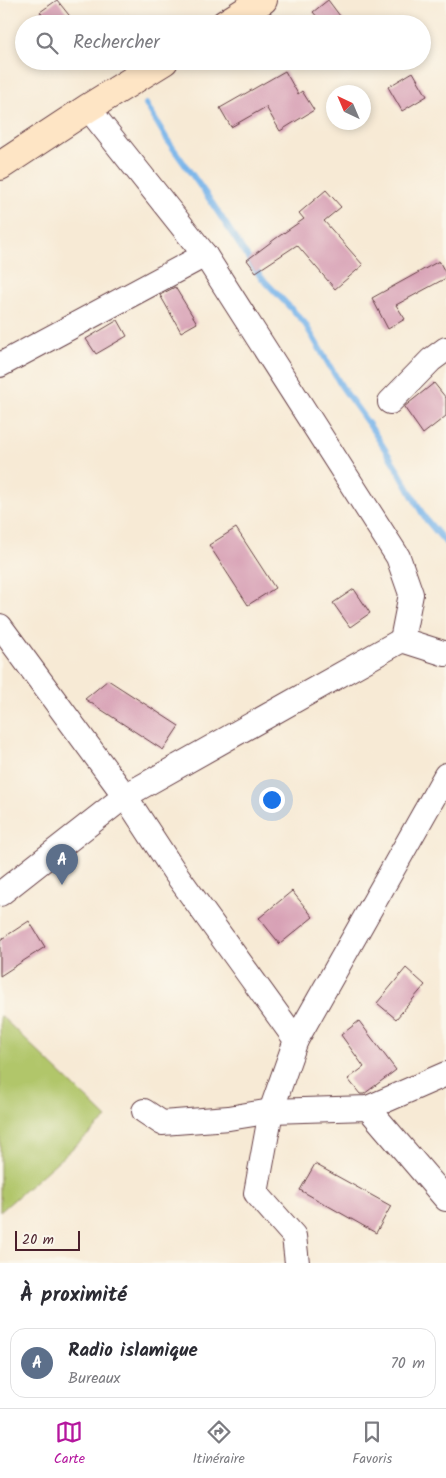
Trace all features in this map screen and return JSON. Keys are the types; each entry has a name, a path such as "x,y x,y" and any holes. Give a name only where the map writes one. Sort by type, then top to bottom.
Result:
{"street":[{"path":"239,15 263,0"},
{"path":"0,166 149,70"},
{"path":"88,108 205,255 398,557 411,594 402,640"},
{"path":"0,365 205,255"},
{"path":"390,402 431,360 446,349"},
{"path":"0,626 125,796 174,871 296,1040"},
{"path":"0,894 125,796 402,640 446,654"},
{"path":"297,1263 294,1236 256,1193 271,1110 296,1040 446,775"},
{"path":"144,1111 162,1124 229,1118 271,1110 368,1108 446,1074"},
{"path":"368,1108 446,1199"}],"green space":[{"path":"0,1015 107,1118 0,1212"}],"building":[{"path":"57,0 69,15 42,15 40,12"},
{"path":"328,0 339,15 316,15 313,12"},
{"path":"285,71 298,94 302,91 314,110 280,131 266,107 231,127 220,108"},
{"path":"413,72 427,96 402,111 388,87"},
{"path":"326,190 341,207 324,221 363,265 335,289 297,245 256,272 247,260 304,219 299,213"},
{"path":"439,261 446,274 446,278 396,305 405,319 388,329 372,298"},
{"path":"175,287 197,323 181,332 160,295"},
{"path":"118,320 127,336 96,354 86,339"},
{"path":"434,383 446,398 446,416 423,434 404,407"},
{"path":"236,528 275,588 248,605 209,545"},
{"path":"354,589 370,613 350,627 333,603"},
{"path":"108,680 179,726 163,750 85,699"},
{"path":"292,891 313,917 280,944 259,918"},
{"path":"29,921 45,947 0,976 0,940"},
{"path":"406,968 425,985 396,1019 377,1003"},
{"path":"359,1021 396,1070 364,1094 360,1094 348,1079 364,1067 341,1035"},
{"path":"315,1164 391,1206 376,1233 300,1190"}],"waterway":[{"path":"146,104 168,141 208,197 260,276 304,322 342,387 395,465 425,518 446,543"}],"place":[{"name":"Radio islamique","path":"62,885"}]}
